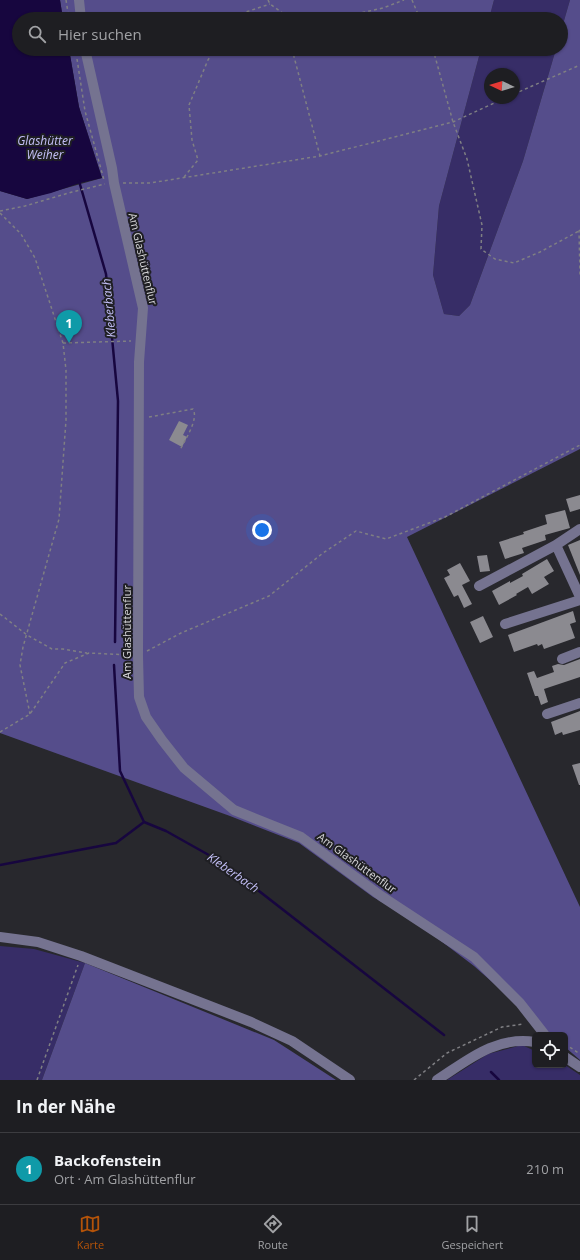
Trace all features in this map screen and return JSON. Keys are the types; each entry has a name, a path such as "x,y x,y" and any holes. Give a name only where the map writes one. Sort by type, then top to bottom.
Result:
{"street":[{"path":"79,0 80,12"},
{"name":"Am Glashüttenflur","path":"87,56 112,168 110,184 143,308 139,362 138,656 139,697 146,717 184,768 234,810 301,837 381,896 474,957 520,1003 543,1032"},
{"path":"480,586 556,545 580,529"},
{"path":"505,624 580,599 556,545"},
{"path":"562,658 580,652"},
{"path":"547,714 580,703"},
{"path":"0,937 38,942 81,956 251,1022 272,1031 301,1047 350,1080"},
{"path":"536,1032 537,1024"},
{"path":"437,1080 488,1048 518,1041 532,1042"},
{"path":"568,1059 580,1067"}],"path":[{"path":"66,0 68,12"},
{"path":"268,0 270,4 281,12"},
{"path":"365,12 383,8 404,0"},
{"path":"412,0 417,12"},
{"path":"246,12 270,4"},
{"path":"76,56 85,111 100,162 103,179 110,184"},
{"path":"183,178 198,160 192,140 189,105 210,56"},
{"path":"294,56 320,156"},
{"path":"435,56 452,122 467,160 482,225 481,249 494,260 514,263 540,252 579,230 580,276"},
{"path":"520,91 580,65"},
{"path":"0,212 72,192 110,184 150,183 320,156 452,122 492,104"},
{"path":"0,212 21,234 35,258 63,343 66,370 66,420 59,519 23,647 20,665 30,714"},
{"path":"63,343 141,341"},
{"path":"139,418 192,409 195,413 194,420 180,450"},
{"path":"0,614 27,635 52,649 138,656 181,634 269,596 323,553 356,531 386,539 445,517 580,445"},
{"path":"0,732 30,714 65,663 89,653"},
{"path":"37,1080 81,956"},
{"path":"414,1080 447,1053 502,1027 521,1024 537,1024"},
{"path":"568,1046 580,1054"}],"shaded area":[{"path":"60,0 494,0 491,12 62,12"},
{"path":"494,0 570,0 567,12 491,12"},
{"path":"570,0 580,0 580,449 407,537 580,907 580,1060 568,1050 568,1032 549,1032 474,966 412,919 373,897 299,843 230,816 0,733 0,191 27,199 102,178 79,107 70,56 479,56 439,206 433,275 444,314 459,316 470,305 523,161 554,56 568,56 568,12 567,12"},
{"path":"479,56 554,56 523,161 470,305 459,316 444,314 433,275 439,206"},
{"path":"0,946 34,949 85,963 42,1080 0,1080"},
{"path":"85,963 274,1040 336,1080 42,1080"},
{"path":"522,1045 532,1050 532,1068 568,1067 580,1075 580,1080 447,1080 488,1054"}],"water":[{"name":"Glashütter Weiher","path":"0,0 60,0 62,12 12,12 12,56 70,56 79,107 102,178 27,199 0,191"}],"building":[{"path":"179,421 188,425 183,435 187,437 182,447 169,440"},
{"path":"580,495 580,509 570,512 566,499"},
{"path":"565,510 570,528 545,535 546,540 522,548 524,553 505,559 499,542 524,534 523,532 547,524 545,515"},
{"path":"580,540 580,575 568,545"},
{"path":"487,555 490,571 480,572 477,556"},
{"path":"547,559 554,571 544,577 549,584 532,594 528,587 499,605 492,591 523,576 522,574"},
{"path":"460,563 470,581 462,585 472,604 464,608 458,595 454,597 444,578 450,575 447,570"},
{"path":"573,611 576,622 570,624 575,638 544,649 542,644 538,646 537,644 514,652 508,635"},
{"path":"483,616 493,637 480,643 470,622"},
{"path":"580,659 580,677 544,689 548,702 541,705 538,696 535,696 527,673 534,671 537,678 554,672 552,666 558,664 564,665"},
{"path":"580,711 580,730 563,735 562,732 555,735 551,722"},
{"path":"580,763 580,785 579,785 572,765"}],"waterway":[{"name":"Kleberbach","path":"79,181 106,274 118,401 115,642"},
{"name":"Kleberbach","path":"114,665 120,771 144,822 166,831 223,863 444,1035"},
{"path":"0,865 116,843 144,822"},
{"name":"Kleberbach","path":"491,1072 499,1080"}],"place":[{"name":"Backofenstein","path":"69,343"}]}
